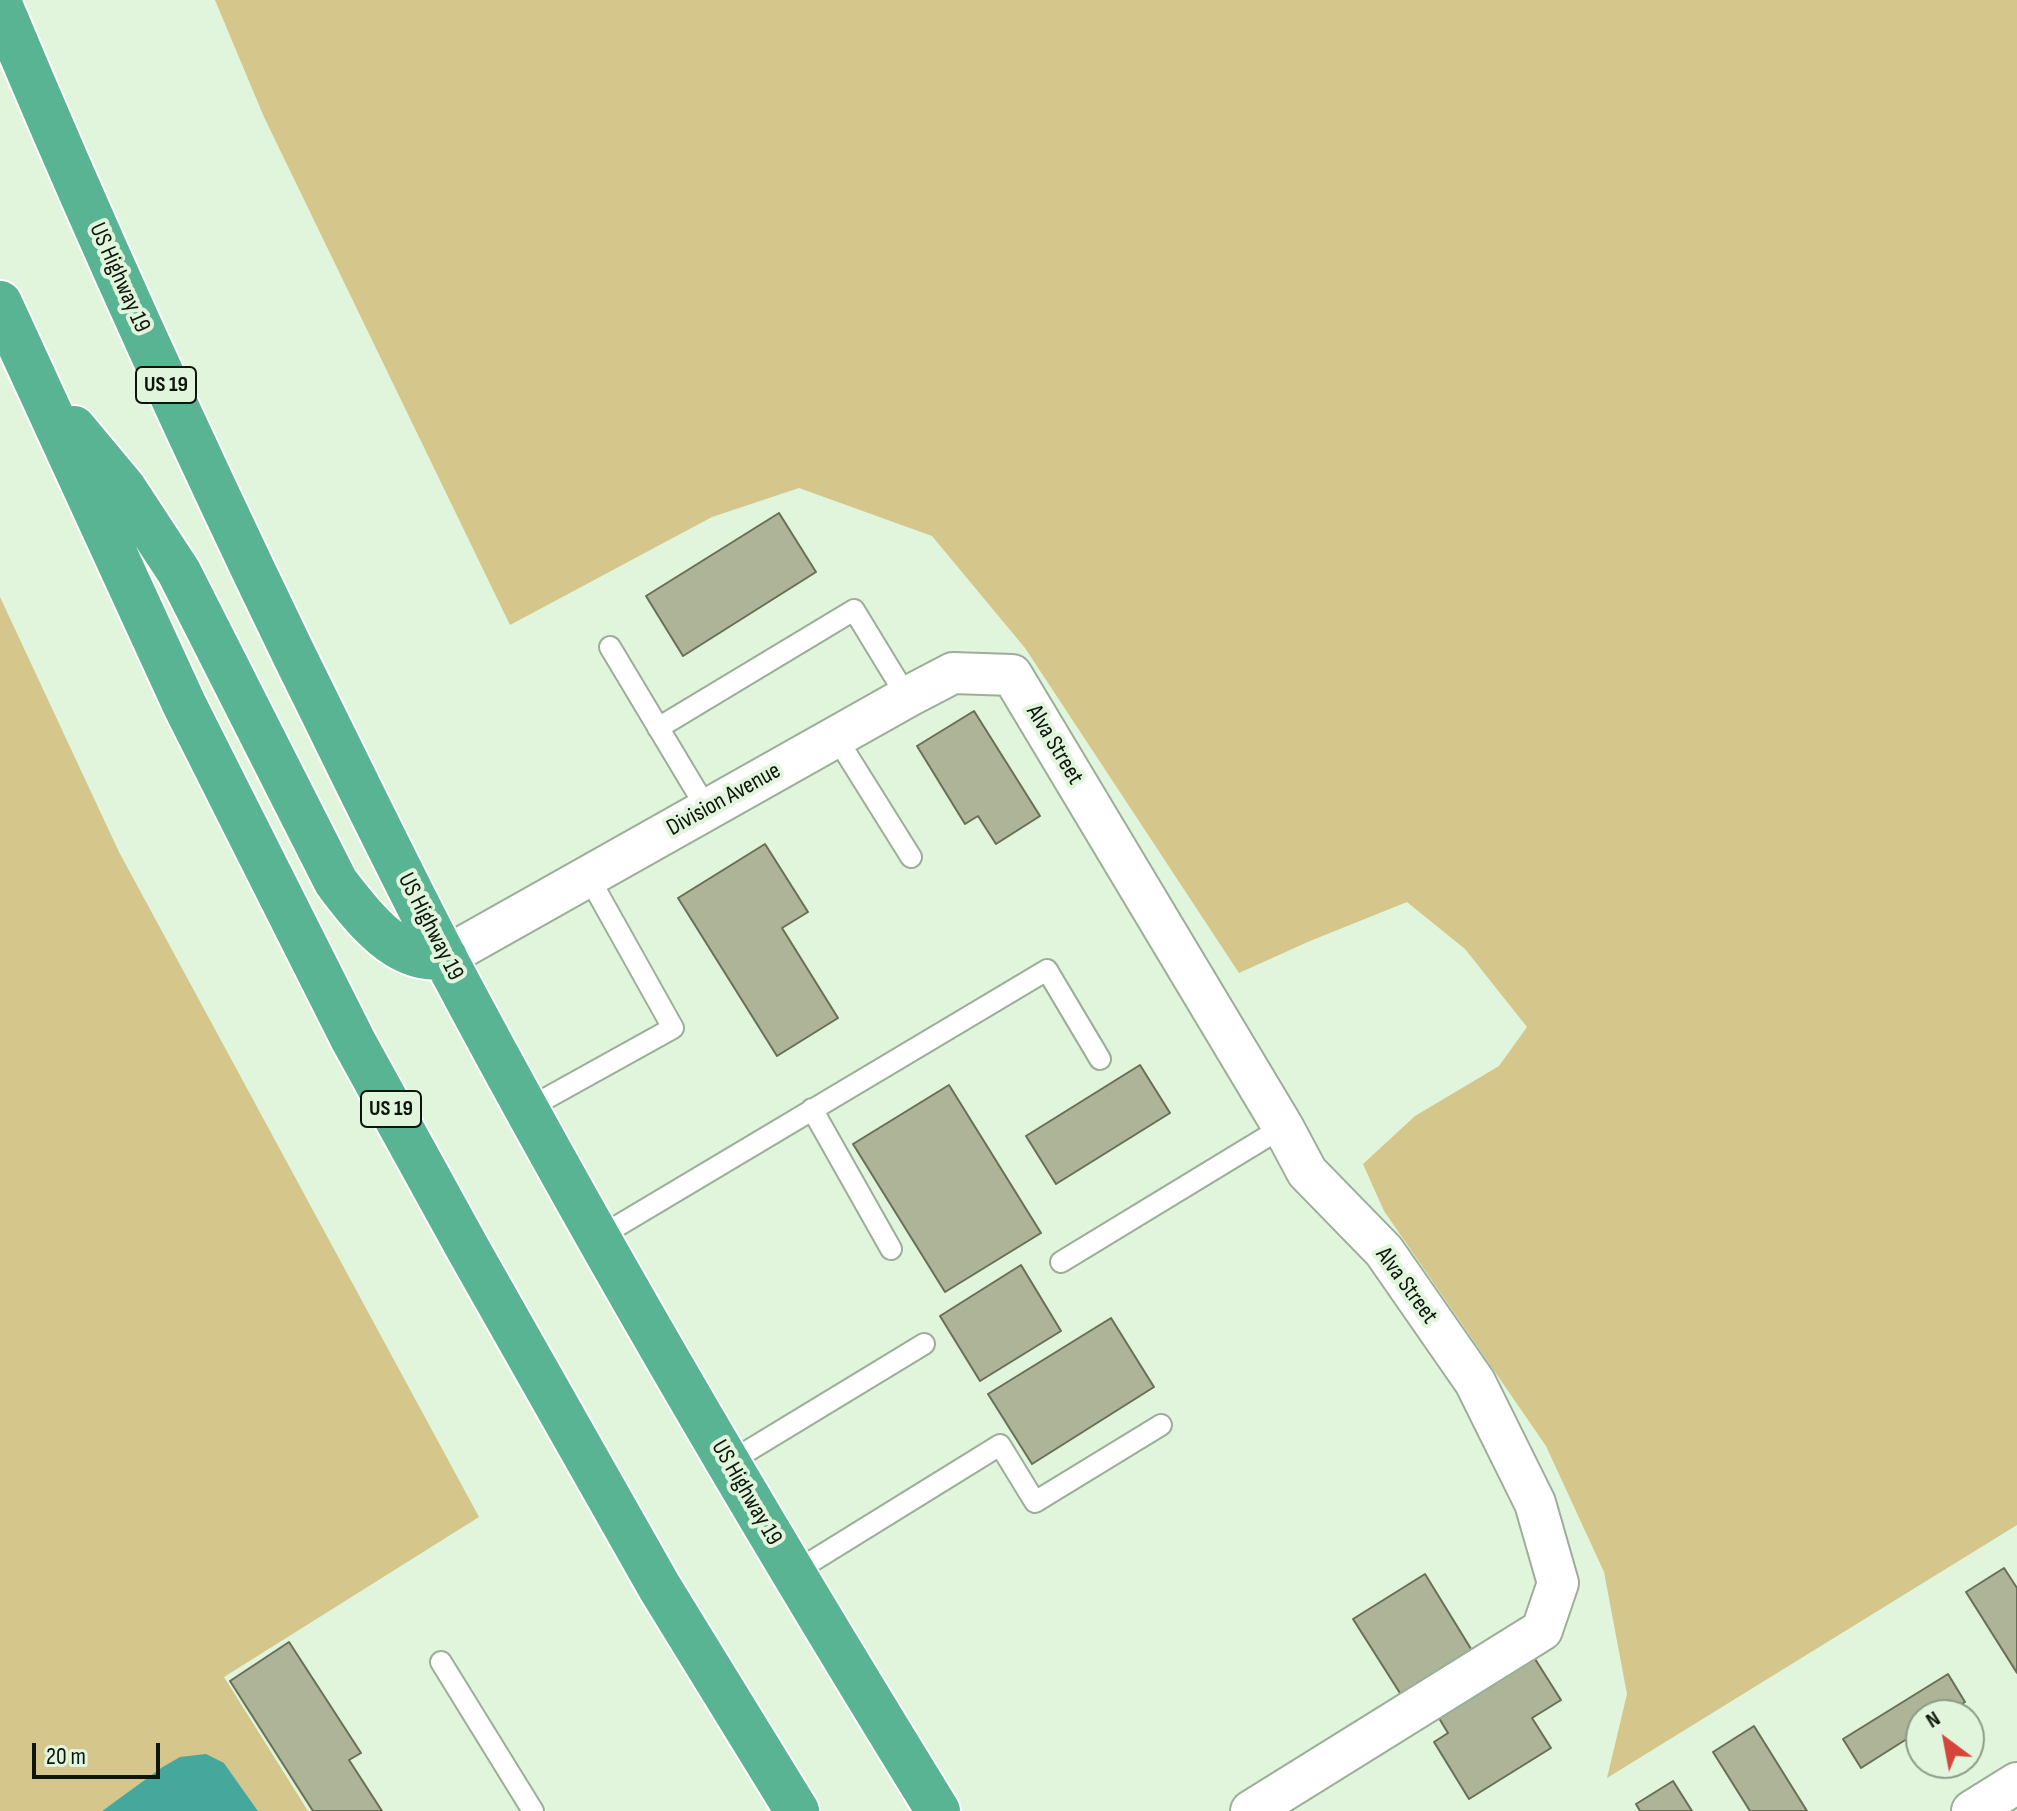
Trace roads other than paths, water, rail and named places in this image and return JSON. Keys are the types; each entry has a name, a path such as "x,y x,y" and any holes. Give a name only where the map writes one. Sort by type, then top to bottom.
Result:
{"highway":[{"name":"US Highway 19","path":"0,4 173,400 339,746 445,957 527,1109 728,1463 938,1811"},
{"name":"US 19","path":"0,303 185,706 353,1040 653,1574 797,1811"},
{"path":"34,381 124,488 179,572 336,882 363,917 412,955 431,959 445,957"}],"street":[{"name":"Division Avenue","path":"445,957 953,673 1012,675"},
{"name":"Alva Street","path":"1012,675 1307,1172 1384,1251 1475,1382 1535,1503 1558,1583 1542,1630 1251,1811"},
{"path":"1972,1811 2017,1783"}],"lane":[{"path":"658,728 854,610 907,697"},
{"path":"610,647 707,809"},
{"path":"836,737 911,857"},
{"path":"527,1109 673,1028 588,876"},
{"path":"599,1237 1047,970 1100,1059"},
{"path":"812,1109 891,1249"},
{"path":"1061,1262 1283,1127"},
{"path":"728,1463 924,1344"},
{"path":"793,1573 1000,1445 1035,1502 1161,1425"},
{"path":"441,1662 533,1811"}],"water":[{"path":"206,1754 224,1763 258,1811 102,1811 180,1757"}]}
